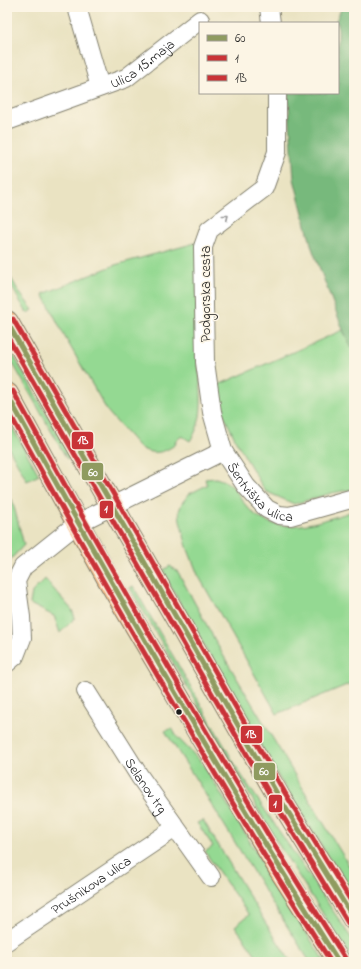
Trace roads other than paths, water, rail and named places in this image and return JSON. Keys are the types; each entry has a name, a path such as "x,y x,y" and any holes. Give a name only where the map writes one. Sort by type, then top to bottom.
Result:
{"main road":[{"path":"7,322 113,506 144,564 275,790 354,919"},
{"path":"7,394 110,582 279,868 339,962"}],"street":[{"name":"Ulica 15.maja","path":"77,7 100,88"},
{"path":"270,7 271,22"},
{"name":"Ulica 15.maja","path":"7,121 126,78 200,20"},
{"name":"Podgorska cesta","path":"223,451 212,412 206,362 203,247 209,230 264,188 277,152 277,94"},
{"path":"7,663 15,656 22,638 21,617 16,581 23,567 78,523 223,451"},
{"name":"Šentviška ulica","path":"223,451 246,486 267,509 279,515 290,516 354,498"},
{"name":"Selanov trg","path":"86,691 175,828 210,877"},
{"name":"Prušnikova ulica","path":"7,941 175,828"}]}
